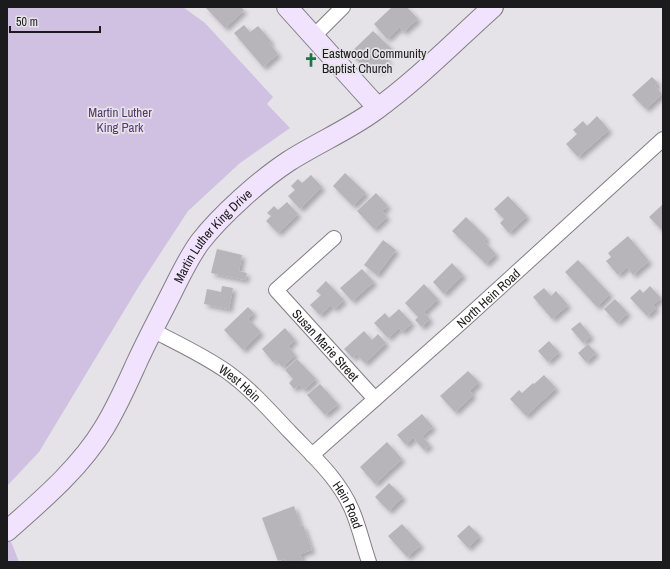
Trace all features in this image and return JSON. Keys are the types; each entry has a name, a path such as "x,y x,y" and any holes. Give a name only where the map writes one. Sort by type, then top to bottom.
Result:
{"main road":[{"path":"288,7 378,108"},
{"name":"Martin Luther King Drive","path":"7,531 59,483 88,452 104,429 152,330 188,261 200,242 221,219 253,189 288,162 355,123 378,108 405,87 493,7"}],"street":[{"path":"314,36 343,7"},
{"name":"North Hein Road","path":"312,455 663,139"},
{"name":"Susan Marie Street","path":"334,238 276,290 375,399"},
{"name":"West Hein","path":"152,330 197,353 227,372 269,410 312,455"},
{"name":"Hein Road","path":"312,455 338,484 352,510 369,562"}],"green space":[{"name":"Martin Luther King Park","path":"7,7 183,7 205,23 273,97 267,104 290,128 240,163 188,211 139,286 39,452 7,486"},
{"path":"7,531 19,562 7,562"}],"building":[{"path":"205,7 241,7 244,10 225,28"},
{"path":"392,7 407,7 418,19 403,32 400,27 387,39 374,24"},
{"path":"244,25 250,32 258,26 271,41 269,43 278,54 263,67 234,33"},
{"path":"373,31 392,49 384,56 389,61 378,71 367,60 362,65 350,53"},
{"path":"652,77 658,83 655,86 662,94 646,109 632,95"},
{"path":"597,116 609,130 578,157 566,144 577,134 573,130 583,121 587,126"},
{"path":"345,173 366,193 353,206 333,186"},
{"path":"311,175 322,187 300,209 288,196 295,190 291,186 298,179 302,183"},
{"path":"376,193 388,206 382,211 387,217 374,229 357,211"},
{"path":"508,196 527,216 509,233 500,223 504,219 494,209"},
{"path":"287,202 298,214 278,233 266,221 271,216 267,213 274,206 278,210"},
{"path":"663,204 663,231 649,217"},
{"path":"466,217 487,238 484,241 496,254 486,264 452,231"},
{"path":"628,236 649,261 633,275 627,267 618,275 606,261 611,257 608,253"},
{"path":"383,240 396,250 377,275 364,265"},
{"path":"217,249 242,255 239,271 247,273 245,280 211,273"},
{"path":"578,260 610,294 597,307 565,272"},
{"path":"452,263 463,275 444,294 433,282"},
{"path":"362,269 374,282 352,301 340,288"},
{"path":"326,281 344,300 334,309 331,305 320,315 310,305 321,295 316,291"},
{"path":"424,284 438,299 424,312 430,319 422,327 415,320 418,317 405,303"},
{"path":"222,286 233,288 229,309 204,304 207,289 221,292"},
{"path":"650,286 661,298 653,305 656,308 647,316 630,298 640,289 643,293"},
{"path":"544,288 551,296 556,291 568,305 552,319 533,297"},
{"path":"615,299 628,313 617,323 604,309"},
{"path":"248,307 254,313 248,319 261,332 243,350 224,330"},
{"path":"399,309 412,323 402,332 399,328 388,338 374,323 385,313 389,318"},
{"path":"580,322 591,336 583,343 571,329"},
{"path":"285,328 295,340 288,346 295,355 282,367 276,360 273,362 262,349"},
{"path":"364,331 372,340 378,334 386,343 365,363 356,354 353,358 344,349"},
{"path":"549,341 559,352 548,362 538,351"},
{"path":"588,344 596,353 586,362 578,353"},
{"path":"297,359 316,379 304,390 299,385 294,389 289,383 293,379 285,370"},
{"path":"468,371 479,382 470,391 473,395 455,412 440,396"},
{"path":"544,375 556,388 526,416 510,399 519,390 522,393"},
{"path":"320,384 338,404 325,415 307,395"},
{"path":"422,414 433,427 422,436 430,445 424,450 413,438 406,445 397,435"},
{"path":"387,442 402,459 375,484 360,467"},
{"path":"389,483 403,497 389,511 375,497"},
{"path":"294,506 312,550 300,554 303,562 285,562 284,559 278,561 262,518"},
{"path":"402,524 421,545 407,557 388,536"},
{"path":"469,525 480,536 468,548 457,536"}],"place":[{"name":"Eastwood Community Baptist Church","path":"311,60"}]}
